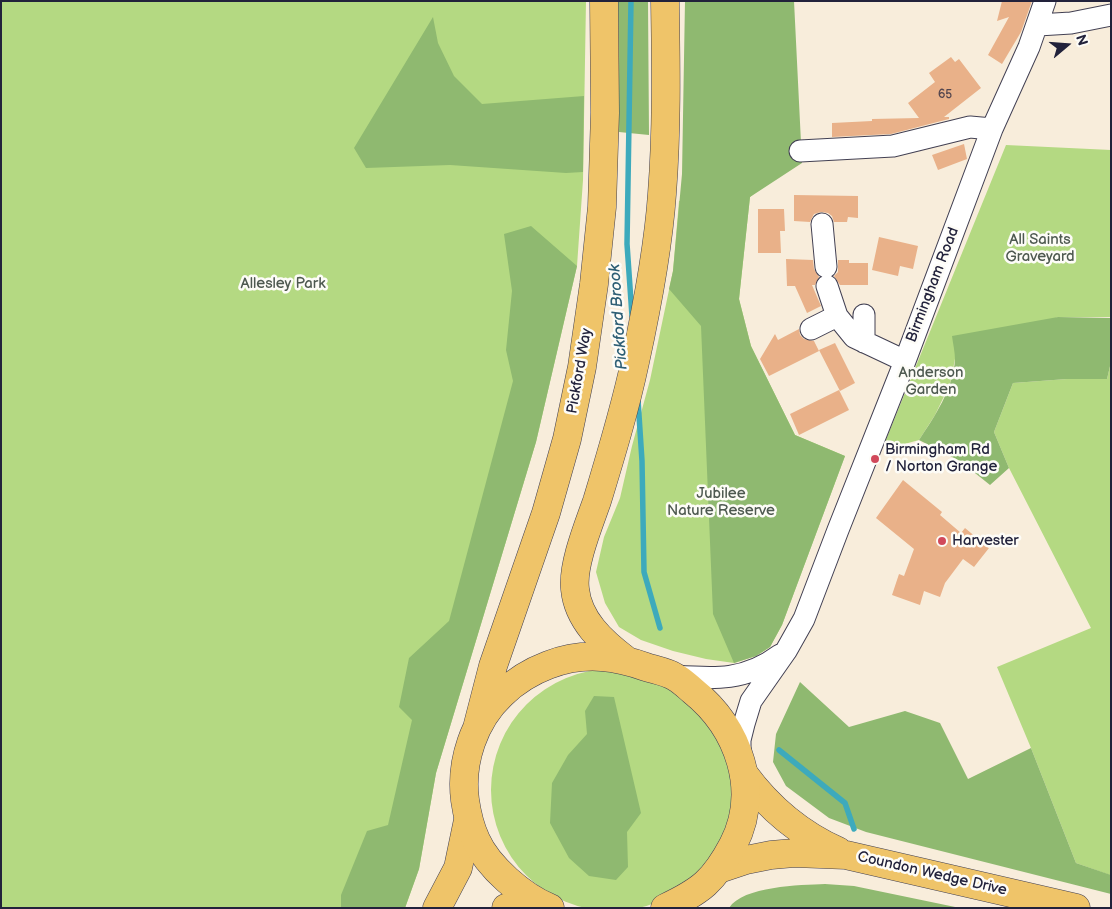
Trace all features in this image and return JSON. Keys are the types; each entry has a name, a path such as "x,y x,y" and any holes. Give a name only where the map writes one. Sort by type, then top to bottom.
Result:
{"main road":[{"name":"Pickford Way","path":"477,728 493,666 546,513 567,439 582,367 594,284 602,207 605,113 604,1"},
{"path":"626,660 608,647 592,631 579,607 574,587 578,559 616,440 628,394 652,277 662,196 666,116 665,1"},
{"path":"545,906 517,888 494,867 476,842 468,820 464,794 469,746 477,728 495,700 512,684 532,671 557,662 578,658 602,657 626,660 675,676 704,700 718,717 728,731 742,765 746,794 744,817 738,835 708,887 665,908"},
{"name":"Coundon Wedge Drive","path":"742,765 760,794 783,817 802,832 846,855"},
{"path":"437,908 458,868 468,820"},
{"name":"Coundon Wedge Drive","path":"708,887 746,860 794,853 846,855 1076,908"},
{"path":"506,908 545,906"}],"street":[{"name":"Birmingham Road","path":"742,765 740,740 751,700 786,651 804,619 905,361 992,130 1038,24 1045,1"},
{"path":"1038,24 1071,23 1111,15"},
{"path":"800,151 893,146 970,127 992,130"},
{"path":"822,224 827,276 837,316 854,337 905,361"},
{"path":"864,315 864,342"},
{"path":"811,329 837,316"},
{"name":"Birmingham Road","path":"675,676 703,678 744,675 767,665 786,651"}],"green space":[{"name":"Allesley Park","path":"1,1 586,1 583,180 577,266 536,442 436,773 419,869 405,908 1,908"},
{"path":"618,1 648,1 649,135 619,132"},
{"path":"685,1 794,1 802,163 750,197 739,299 751,346 795,435 845,456 782,625 770,647 756,656 734,663 713,614 701,326 669,289 673,271 682,174"},
{"path":"433,17 438,43 454,76 482,104 584,96 583,172 566,173 450,165 366,168 354,148"},
{"name":"All Saints Graveyard","path":"1006,145 1111,150 1111,317 1058,317 955,359 950,384 935,415 919,440 901,445 885,442"},
{"name":"Jubilee Nature Reserve","path":"795,160 750,197 739,299 751,346 795,435 845,456 782,625 770,647 756,656 734,663 706,659 673,651 641,640 619,627 605,603 596,572 604,537 620,498 650,380 673,271 679,201"},
{"path":"531,226 577,266 536,442 436,773 419,869 405,908 341,908 341,895 367,831 388,825 412,720 399,707 409,658 449,621 513,381 506,350 512,291 504,234"},
{"path":"1058,317 1111,318 1111,362 1107,379 1067,379 1013,383 994,432 1009,468 990,485 960,461 919,440 937,412 951,381 955,360 952,336"},
{"path":"1111,362 1110,875 1076,863 997,667 1091,628 1009,468 994,432 1013,383 1067,379 1107,379"},
{"path":"600,669 624,669 647,674 669,683 698,704 713,723 724,744 731,766 733,790 731,814 724,836 713,857 698,876 669,897 647,906 624,911 600,911 577,906 555,897 535,884 518,867 505,847 496,825 491,802 491,778 496,755 505,733 518,713 535,696 555,683 577,674"},
{"path":"800,682 849,727 905,711 940,723 968,779 1031,748 1076,863 1111,875 1111,894 866,832 829,818 786,786 773,762 776,734"},
{"path":"594,696 614,697 641,813 627,832 628,867 616,880 589,876 569,858 550,823 552,783 568,755 587,734 585,711"},
{"path":"825,884 854,886 960,908 729,908 746,895 759,891 787,886"}],"building":[{"path":"1002,1 1032,1 1021,32 1002,64 988,55 1009,17 997,21"},
{"path":"951,57 955,62 959,59 981,88 944,117 949,117 949,119 891,134 832,137 832,123 872,121 872,119 919,118 908,103 935,82 929,73"},
{"path":"964,144 967,159 938,170 932,155"},
{"path":"794,195 858,196 858,218 848,217 847,222 834,222 832,216 821,212 814,214 810,222 794,221"},
{"path":"758,209 784,209 785,231 780,231 781,253 758,253"},
{"path":"879,237 918,246 913,269 900,266 898,276 872,270"},
{"path":"786,259 813,260 814,269 819,277 815,285 812,285 821,306 807,313 795,286 787,286"},
{"path":"838,260 849,260 849,263 868,263 868,285 840,285 834,276 838,272"},
{"path":"799,329 800,335 804,339 814,341 819,351 769,376 760,359 775,334 778,340"},
{"path":"835,343 855,383 840,391 819,350"},
{"path":"839,390 849,410 799,435 790,414"},
{"name":"Harvester","path":"903,480 942,512 940,515 961,533 965,528 989,548 974,567 963,559 945,583 940,597 924,591 920,605 892,595 899,574 904,576 914,549 876,518"}],"waterway":[{"name":"Pickford Brook","path":"631,1 627,244 632,316"},
{"name":"Pickford Brook","path":"638,400 642,461 644,572 660,628"},
{"name":"Pickford Brook","path":"779,750 845,803 854,829"}],"place":[{"name":"Birmingham Rd / Norton Grange","path":"875,459"},
{"name":"Harvester","path":"942,541"}],"park label":[{"name":"Anderson Garden","path":"931,382"}]}
